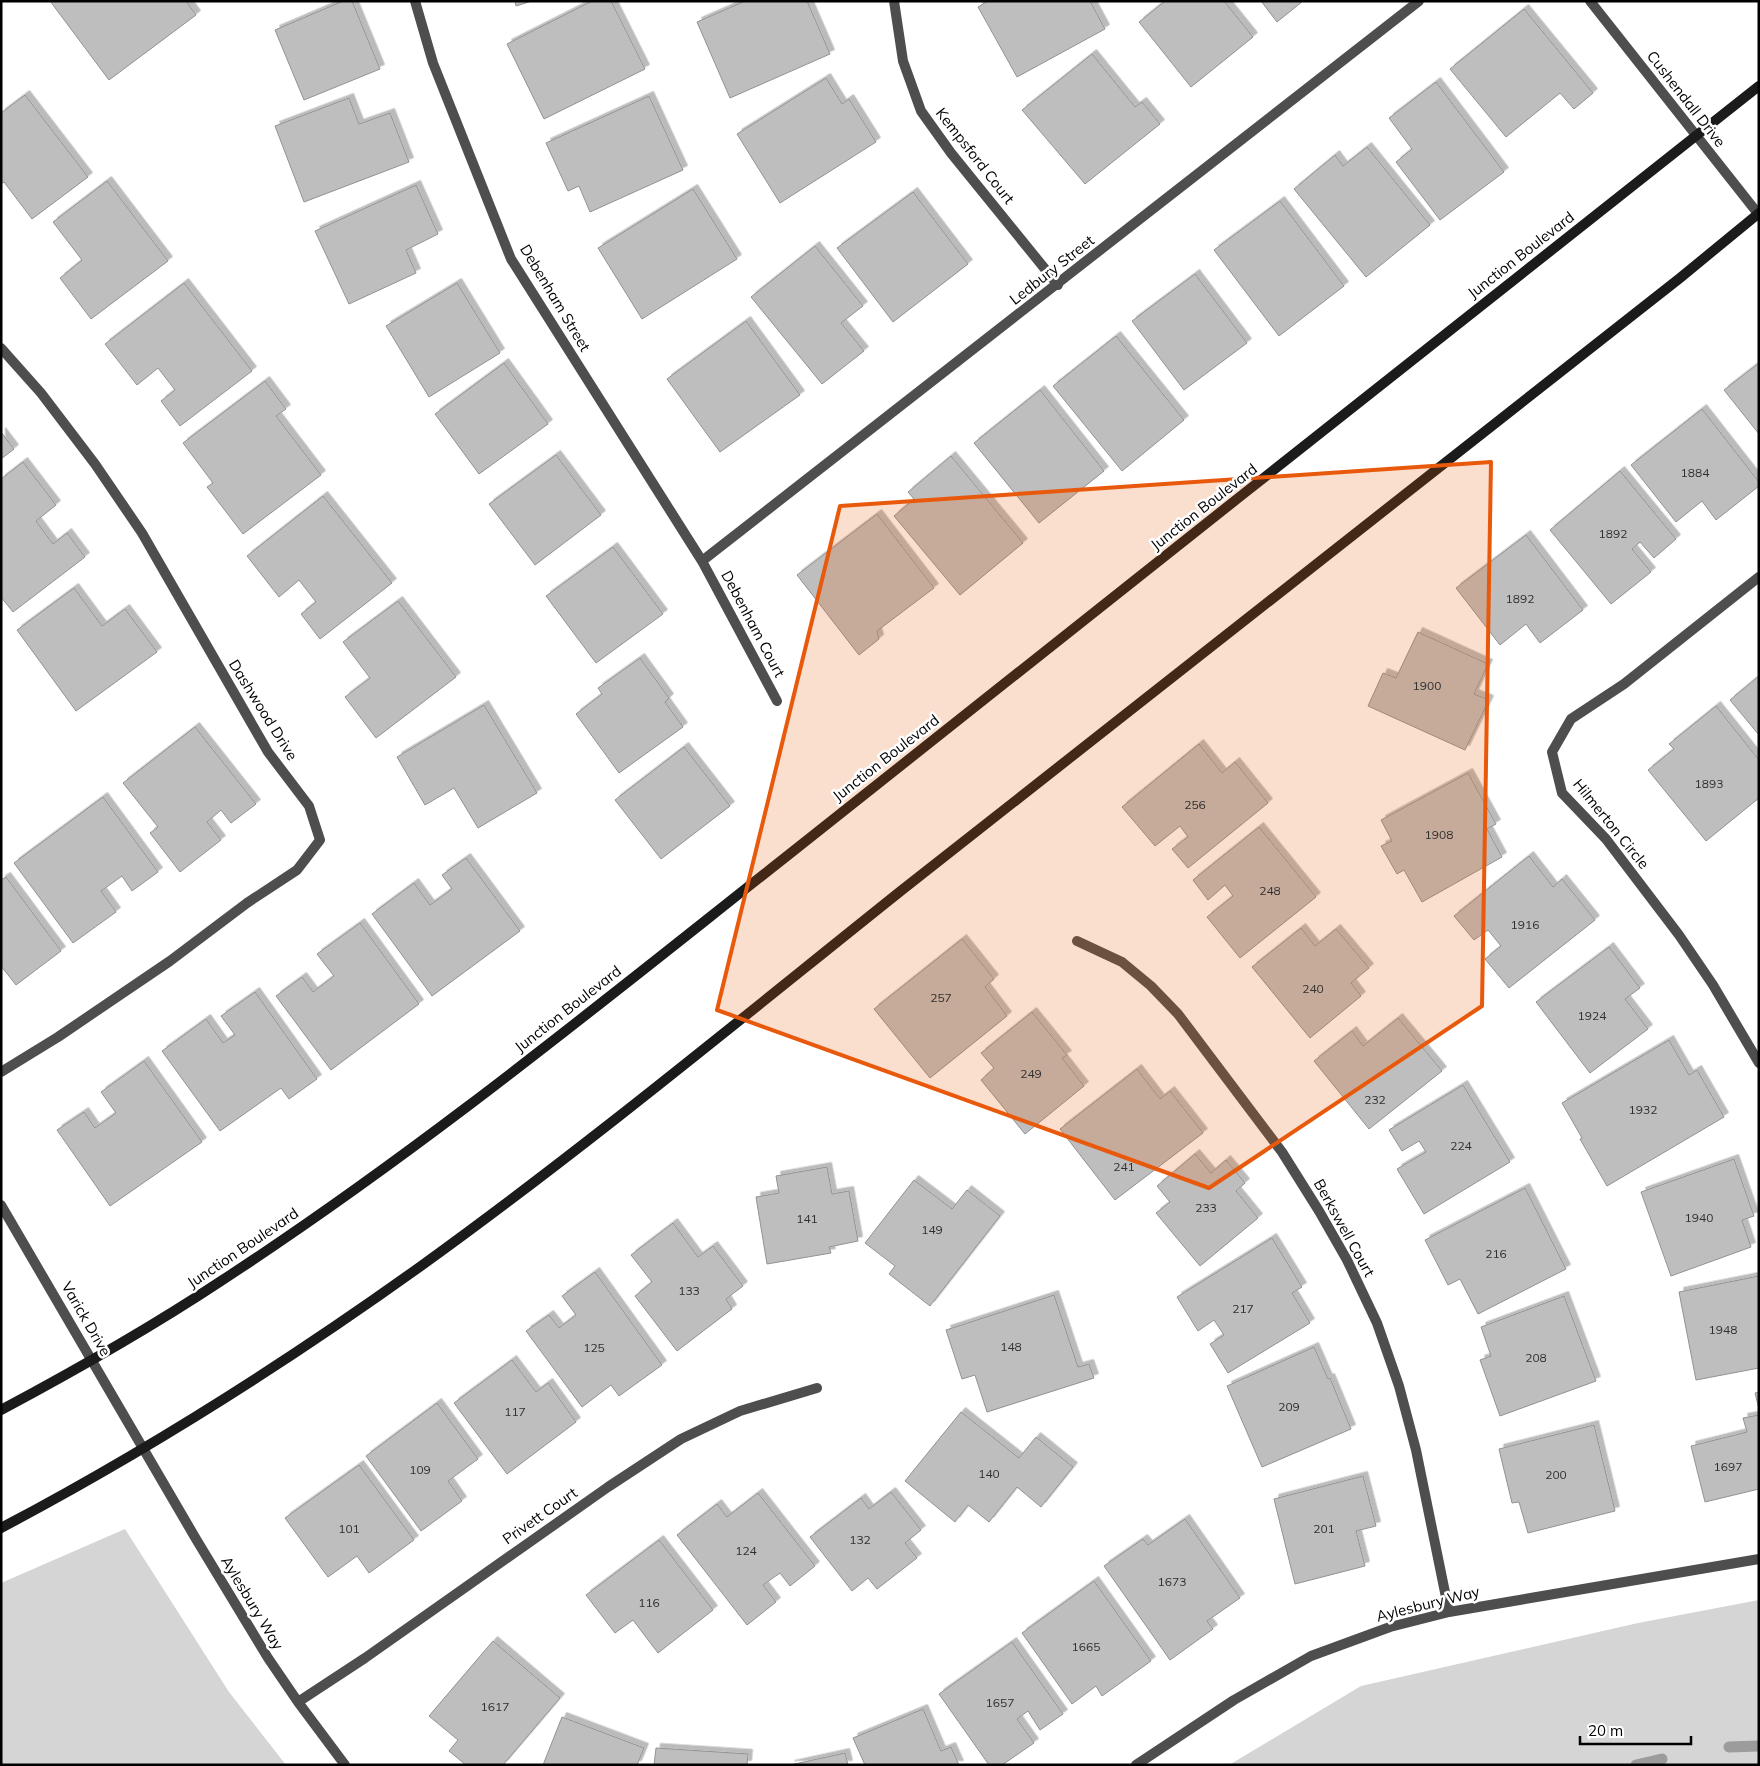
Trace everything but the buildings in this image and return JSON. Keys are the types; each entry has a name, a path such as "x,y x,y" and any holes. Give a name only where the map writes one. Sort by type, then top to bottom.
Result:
{"main road":[{"name":"Junction Boulevard","path":"1,1410 92,1361 219,1283 339,1201 498,1083 885,779 1759,86"},
{"path":"1,1528 144,1449 281,1362 420,1266 581,1146 958,846 1680,278 1758,214"}],"street":[{"name":"Debenham Street","path":"415,1 433,63 511,258 702,562"},
{"name":"Kempsford Court","path":"894,1 903,61 921,110 951,153 1058,284"},
{"name":"Ledbury Street","path":"702,562 1419,1"},
{"name":"Cushendall Drive","path":"1590,1 1758,214"},
{"name":"Dashwood Drive","path":"1,348 41,393 95,464 142,533 268,752 309,806 320,840 296,870 247,903 146,977 58,1037 1,1072"},
{"name":"Debenham Court","path":"702,562 777,701"},
{"name":"Hilmerton Circle","path":"1759,577 1624,684 1571,719 1552,752 1562,792 1606,839 1679,935 1713,985 1759,1063"},
{"name":"Berkswell Court","path":"1077,941 1122,962 1151,986 1178,1014 1282,1152 1319,1210 1347,1260 1377,1323 1399,1386 1416,1450 1448,1612"},
{"name":"Varick Drive","path":"1,1205 144,1449"},
{"name":"Privett Court","path":"298,1702 365,1658 608,1487 682,1439 740,1411 817,1388"},
{"name":"Aylesbury Way","path":"144,1449 268,1658 345,1765"},
{"name":"Aylesbury Way","path":"1136,1765 1234,1700 1311,1656 1390,1627 1448,1612 1759,1559"}],"highlighted area":[{"path":"1491,462 1482,1006 1209,1188 717,1010 840,506"}],"shaded area":[{"path":"125,1529 229,1692 286,1765 1,1765 1,1583"},
{"path":"1759,1600 1759,1765 1229,1765 1361,1686 1638,1623"}],"waterway":[{"path":"1729,1747 1759,1746"},
{"path":"1636,1765 1662,1759"}]}
